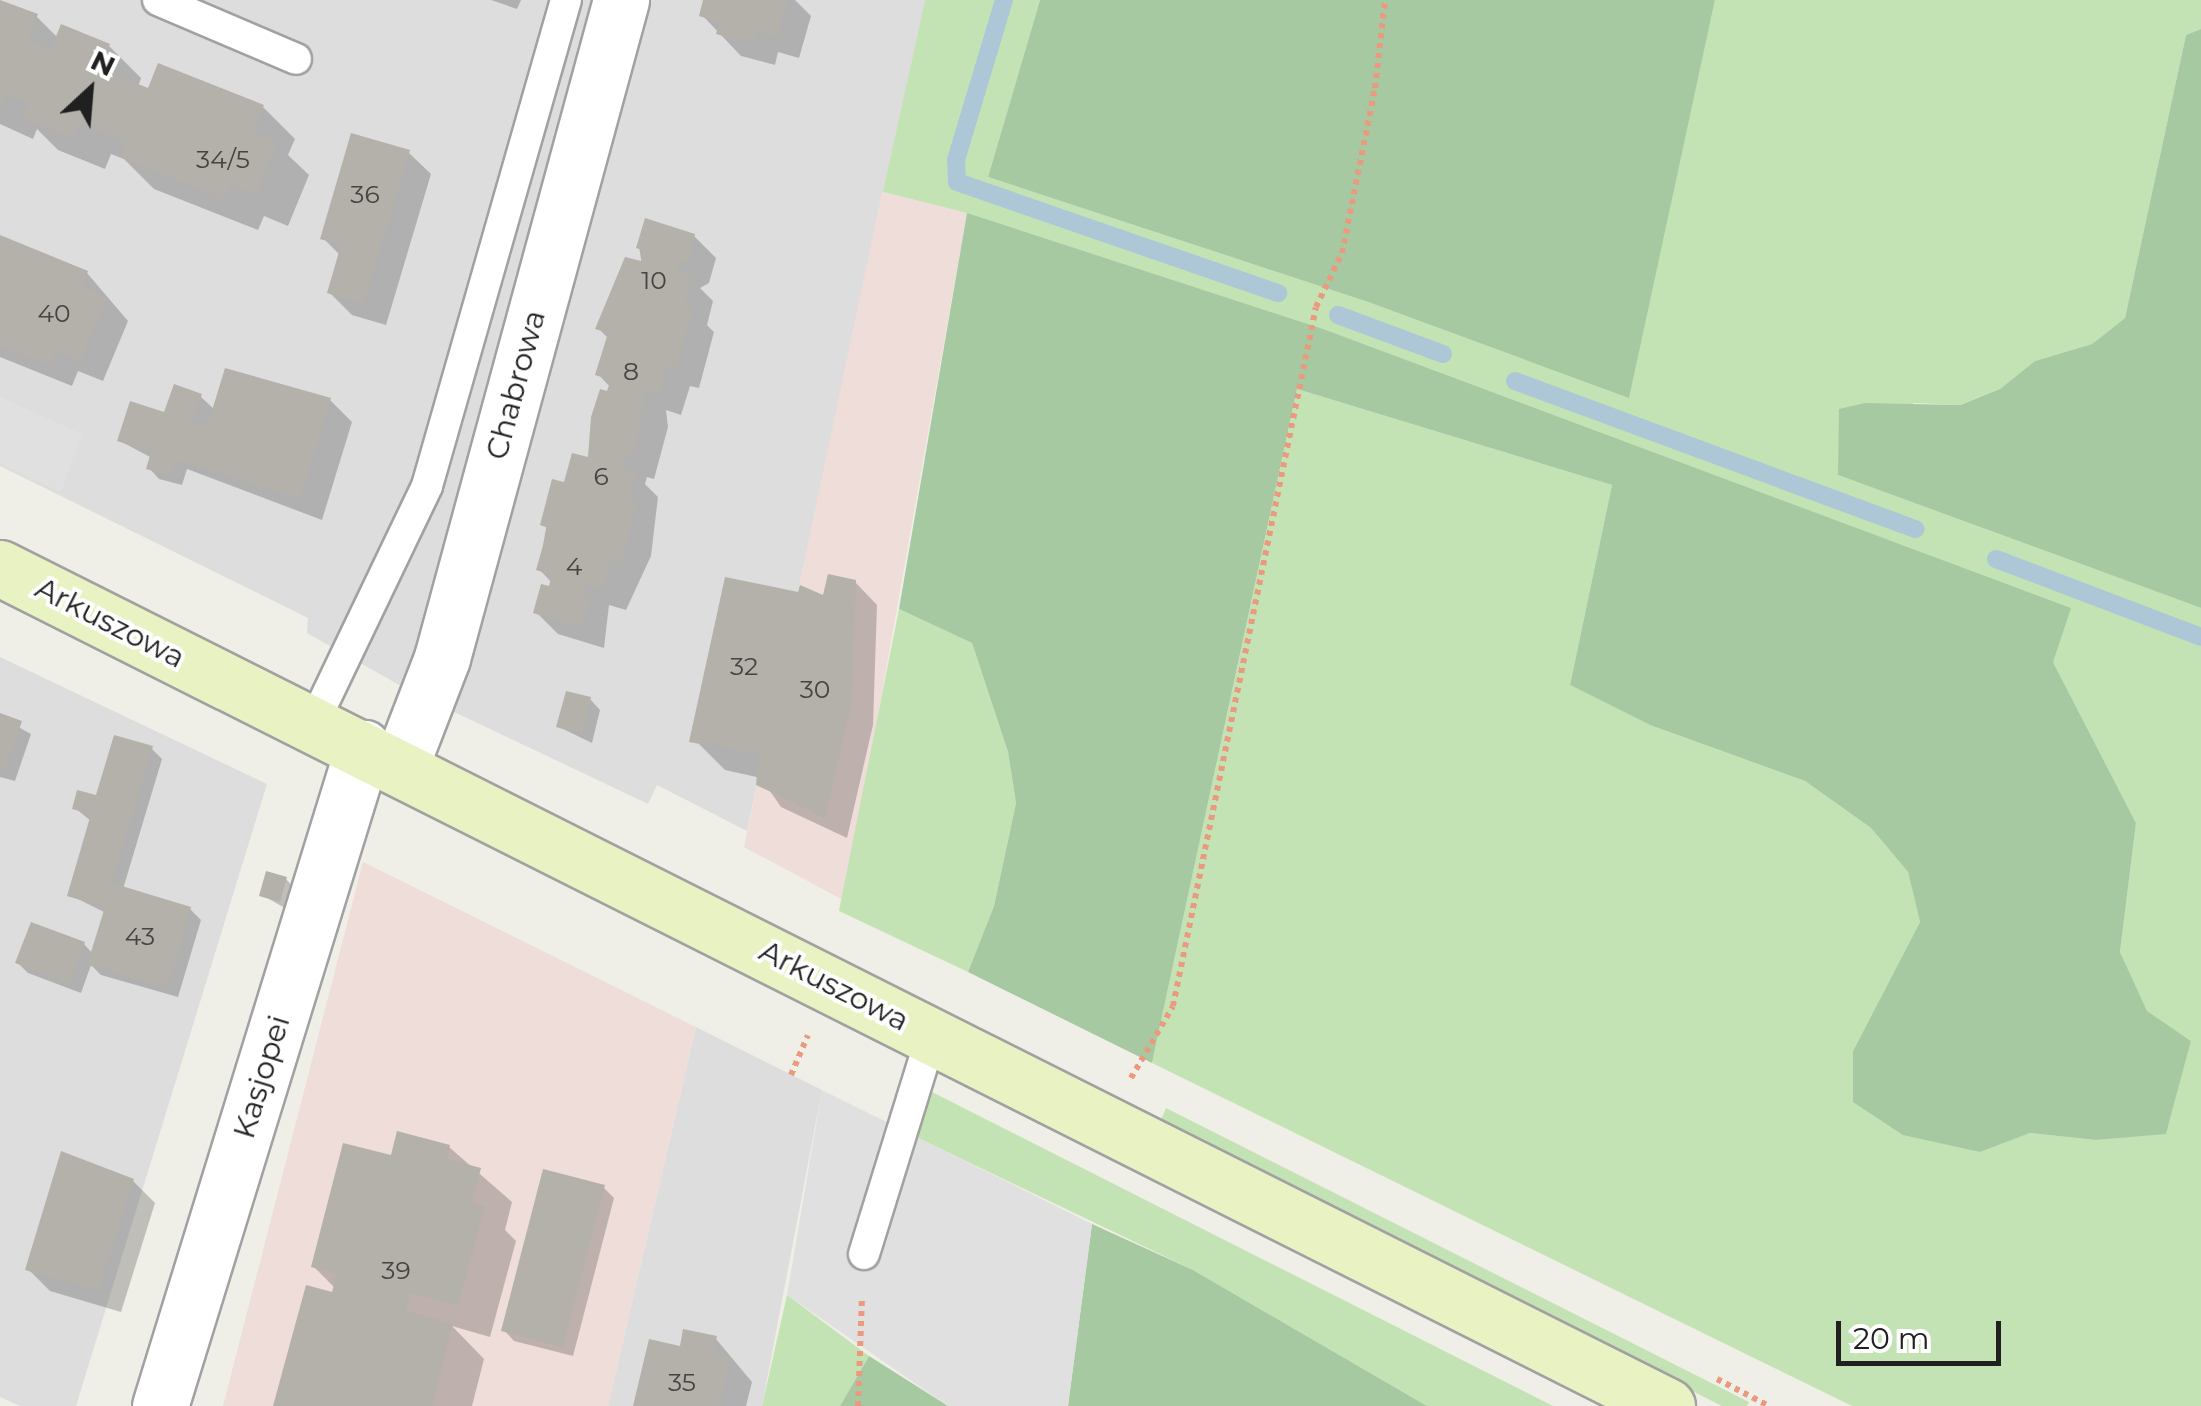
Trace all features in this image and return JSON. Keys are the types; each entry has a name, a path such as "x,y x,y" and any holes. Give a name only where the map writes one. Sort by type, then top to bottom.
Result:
{"main road":[{"name":"Arkuszowa","path":"0,568 1667,1406"}],"street":[{"name":"Chabrowa","path":"382,757 442,658 622,0"},
{"name":"Kasjopei","path":"160,1406 382,757"}],"lane":[{"path":"158,0 296,58"},
{"path":"313,724 427,486 566,0"},
{"path":"864,1254 932,1035"}],"path":[{"path":"1128,1083 1174,1006 1316,308 1342,253 1385,0"},
{"path":"791,1075 814,1020"},
{"path":"858,1406 864,1254"}],"shaded area":[{"path":"0,0 925,0 747,831 657,785 648,804 408,690 307,633 308,618 0,466"},
{"path":"882,192 967,213 845,901 744,847"},
{"path":"0,397 82,434 61,492 0,463"},
{"path":"0,657 267,784 76,1406 20,1406 0,1397"},
{"path":"363,862 696,1027 608,1406 223,1406"},
{"path":"696,1027 822,1090 762,1406 608,1406"},
{"path":"822,1090 1092,1224 1068,1406 948,1406 787,1295"}],"green space":[{"path":"925,0 1040,0 988,177 1368,302 1628,397 1715,0 2201,0 2201,29 2186,35 2125,318 2092,344 2035,361 2000,389 1959,405 1914,403 1838,475 2201,608 2201,1406 1852,1406 1152,1063 1297,389 1612,485 1570,685 1650,725 1805,781 1871,828 1908,872 1920,922 1853,1051 1979,1152 2030,1133 2096,1140 2166,1133 2191,1041 2146,1011 2120,952 2136,823 2053,662 967,213 883,192"},
{"path":"1040,0 1715,0 1629,398 1368,302 988,177"},
{"path":"2201,29 2201,608 1838,475 1839,409 1865,403 1960,405 2000,389 2035,361 2092,344 2125,318 2186,35"},
{"path":"967,213 1323,329 2071,608 2053,662 2136,823 2120,952 2147,1011 2191,1041 2166,1134 2096,1140 2030,1133 1980,1152 1903,1135 1853,1102 1853,1051 1920,922 1908,872 1871,828 1805,781 1650,725 1570,685 1612,485 1297,389 1152,1063 968,972 994,906 1016,803 1008,752 972,643 899,609"},
{"path":"899,609 972,643 1008,752 1016,803 994,906 968,972 839,911"},
{"path":"930,1091 1553,1406 1427,1406 1193,1270 912,1135"},
{"path":"1166,1108 1749,1402 1747,1406 1722,1406 1160,1122"},
{"path":"1092,1224 1193,1270 1427,1406 1068,1406"},
{"path":"787,1295 869,1356 840,1406 762,1406"},
{"path":"869,1356 948,1406 840,1406"}],"building":[{"path":"0,0 38,14 28,40 51,49 61,24 110,44 100,69 148,88 158,63 264,105 253,131 278,141 256,195 231,185 225,200 119,157 126,142 79,123 72,138 23,119 29,103 6,94 0,109"},
{"path":"703,0 788,0 777,38 756,32 753,44 716,34 719,22 699,16"},
{"path":"351,133 410,150 364,304 327,293 341,245 320,239"},
{"path":"645,218 695,234 688,263 680,261 677,272 692,276 685,305 693,307 677,367 668,365 659,394 644,390 640,431 632,459 625,456 622,468 637,472 629,500 638,503 621,563 612,561 603,590 587,585 584,596 591,598 582,628 533,613 541,584 549,586 552,575 536,570 548,528 540,525 552,479 564,482 572,453 588,457 591,417 600,389 607,391 611,380 595,375 608,333 595,329 625,257 641,261 643,250 636,248"},
{"path":"0,235 88,271 82,286 107,297 81,361 56,350 50,366 0,346"},
{"path":"225,368 331,398 300,499 176,460 171,476 146,469 151,452 117,441 130,401 164,412 174,384 202,394 192,422 207,427"},
{"path":"828,574 856,580 852,702 825,818 756,785 759,754 689,742 725,577 798,592 800,585 823,595"},
{"path":"566,691 591,697 582,734 556,727"},
{"path":"0,713 22,721 5,772 0,771"},
{"path":"114,735 153,746 112,883 191,907 168,988 87,965 105,907 67,896 91,814 72,809 77,790 96,795"},
{"path":"266,871 287,877 280,902 259,896"},
{"path":"31,922 85,942 70,984 15,963"},
{"path":"397,1131 450,1145 447,1159 481,1168 472,1202 485,1207 458,1306 411,1293 406,1311 453,1324 432,1406 273,1406 306,1285 332,1292 337,1274 311,1267 343,1143 391,1155"},
{"path":"61,1151 134,1179 99,1291 25,1270"},
{"path":"543,1169 605,1185 563,1347 501,1331"},
{"path":"683,1329 717,1336 713,1354 731,1357 720,1406 633,1406 649,1339 680,1346"}],"waterway":[{"path":"1004,0 956,160 957,182 1278,293"},
{"path":"1338,315 1443,354"},
{"path":"1515,381 1915,529"},
{"path":"1996,559 2201,637"}]}
